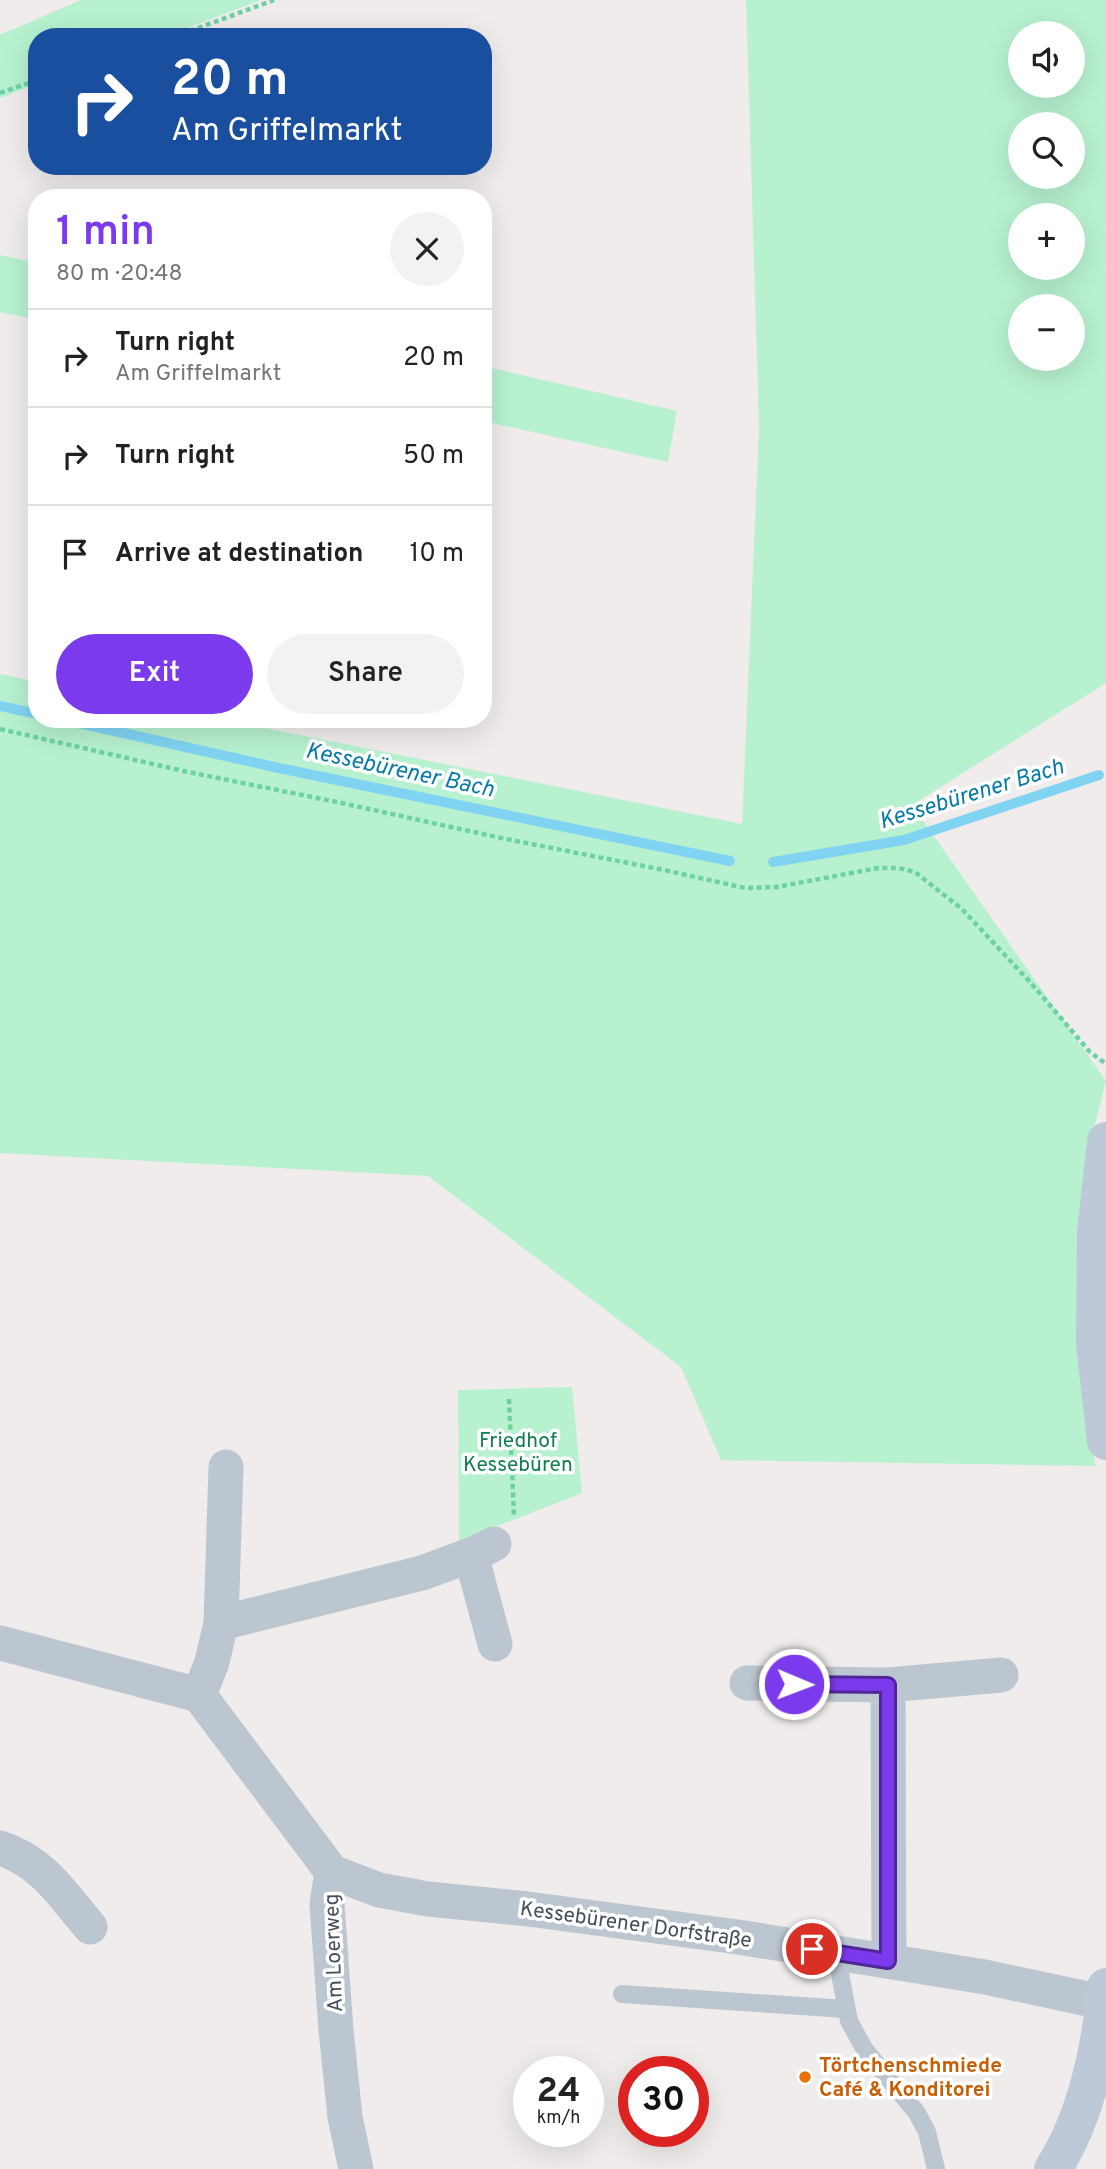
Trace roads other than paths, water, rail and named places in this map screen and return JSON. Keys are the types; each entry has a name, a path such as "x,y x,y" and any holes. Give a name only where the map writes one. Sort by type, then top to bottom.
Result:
{"main road":[{"path":"1106,1141 1096,1232 1095,1330 1106,1441"},
{"path":"1053,2169 1079,2115 1097,2052 1106,1998"}],"street":[{"path":"0,1643 199,1695 212,1662 221,1623 226,1467"},
{"path":"221,1623 422,1573 482,1550 495,1644"},
{"path":"747,1684 888,1685 1001,1675"},
{"path":"888,1685 888,1961"},
{"name":"Am Loerweg","path":"199,1695 332,1872 327,1904 336,2029 345,2117 356,2169"},
{"path":"0,1847 18,1854 39,1868 90,1927"},
{"name":"Kessebürener Dorfstraße","path":"332,1872 379,1890 428,1899 554,1912 836,1953 1106,1998"}],"lane":[{"path":"836,1953 849,2021 865,2050 917,2113 927,2132 936,2169"},
{"path":"622,1993 846,2009"}],"waterway":[{"name":"Kessebürener Bach","path":"0,706 28,712"},
{"name":"Kessebürener Bach","path":"101,728 274,767 730,861"},
{"name":"Kessebürener Bach","path":"773,862 904,840 1099,775"}],"place":[{"name":"Törtchenschmiede Café & Konditorei","path":"805,2077"}],"park label":[{"name":"Friedhof Kessebüren","path":"518,1452"}]}
